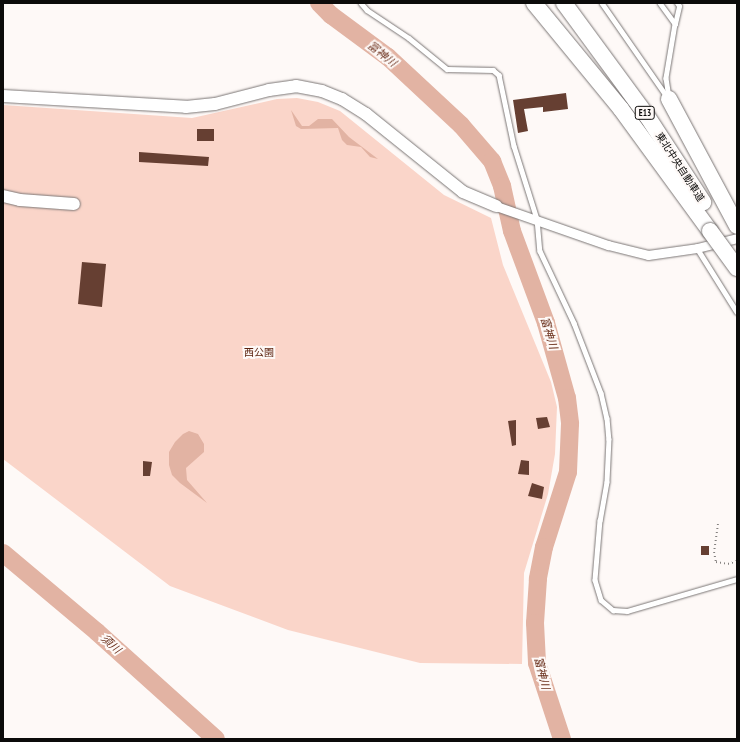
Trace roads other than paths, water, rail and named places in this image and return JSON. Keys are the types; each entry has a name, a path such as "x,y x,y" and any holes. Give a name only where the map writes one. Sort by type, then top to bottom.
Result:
{"highway":[{"path":"534,3 621,108 715,229 737,268"},
{"name":"東北中央自動車道","path":"564,3 647,116 715,229 737,255"},
{"path":"669,99 735,223"}],"street":[{"path":"3,96 186,107 215,104 269,90 296,86 322,90 342,99 366,114 463,192 496,206 520,212 628,251 663,254 697,248 737,238"},
{"path":"3,196 20,200 74,204"}],"lane":[{"path":"361,3 368,10 409,38 447,69 493,70 499,75 514,146 536,219 540,251 577,330 601,393 607,418 607,482 600,520 596,580 601,600 613,610 627,610 737,579"},
{"path":"602,3 669,99"},
{"path":"660,3 676,24"},
{"path":"669,99 666,78 679,6 677,3"},
{"path":"697,248 737,312"}],"waterway":[{"name":"富神川","path":"319,3 331,15 388,57 461,125 492,161 502,186 512,231 546,323 567,398 570,424 568,472 544,547 538,579 535,623 537,663 562,739"},
{"name":"須川","path":"3,553 97,632 216,739"}],"park label":[{"name":"西公園","path":"259,353"}]}
